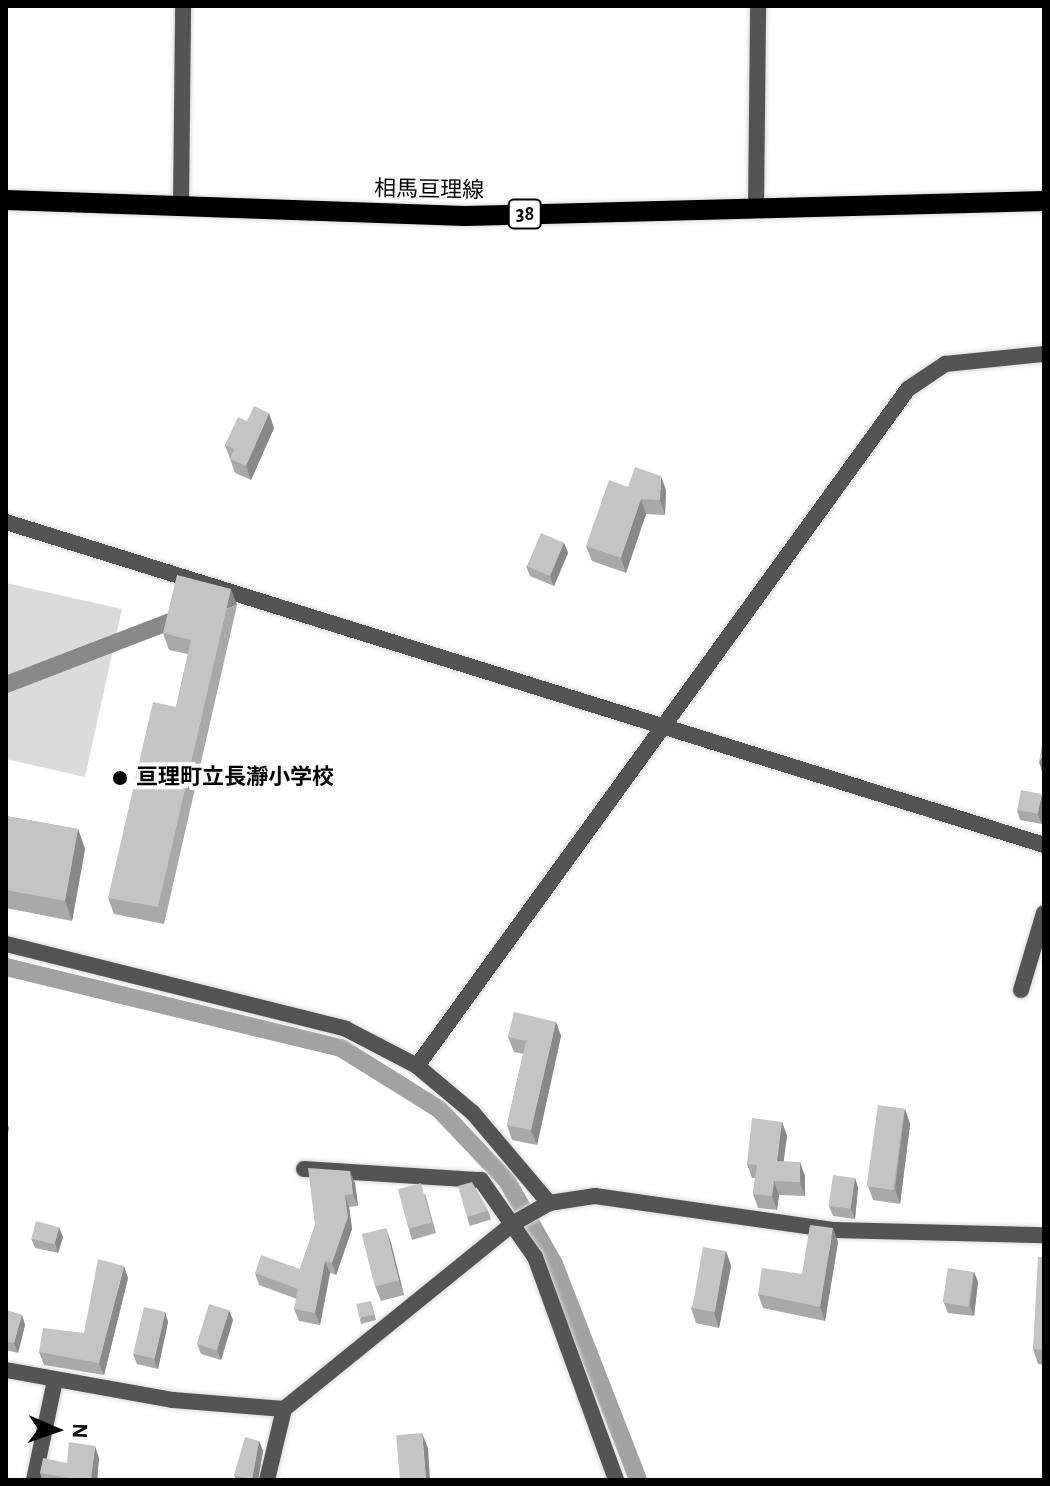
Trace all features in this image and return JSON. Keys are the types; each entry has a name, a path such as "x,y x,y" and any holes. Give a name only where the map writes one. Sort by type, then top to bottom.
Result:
{"main road":[{"name":"相馬亘理線","path":"6,200 465,216 1044,201"}],"street":[{"path":"181,206 183,6"},
{"path":"756,208 758,6"},
{"path":"417,1066 665,729 908,389 945,364 1044,354"},
{"path":"6,522 1044,845"},
{"path":"1021,990 1044,913"},
{"path":"6,944 225,993 346,1029 417,1066 473,1113 549,1203"},
{"path":"304,1169 481,1180 535,1257 616,1480"},
{"path":"267,1480 284,1409 514,1223 549,1203 595,1196 833,1230 1044,1235"},
{"path":"6,1370 55,1380 284,1409"},
{"path":"34,1480 55,1380"}],"shaded area":[{"path":"6,583 122,609 85,777 6,759"}],"building":[{"path":"254,406 269,413 246,466 230,459 234,449 225,445 238,417 247,421"},
{"path":"635,467 661,476 660,500 641,499 621,558 586,546 609,480 628,487"},
{"path":"541,533 564,543 550,576 527,566"},
{"path":"177,575 231,589 158,907 108,898 153,702 176,707 191,640 163,633"},
{"path":"1044,731 1044,754 1039,762"},
{"path":"1021,790 1042,794 1038,814 1017,810"},
{"path":"6,816 78,829 65,901 6,890"},
{"path":"514,1012 556,1022 531,1130 507,1125 526,1041 508,1037"},
{"path":"878,1105 905,1109 893,1190 867,1186"},
{"path":"752,1118 782,1122 777,1161 800,1162 800,1182 774,1181 772,1196 753,1194 757,1165 747,1164"},
{"path":"308,1168 350,1171 353,1194 345,1195 348,1217 332,1263 325,1261 315,1313 294,1309 298,1289 255,1273 261,1255 300,1269 315,1225"},
{"path":"833,1175 855,1178 850,1209 829,1206"},
{"path":"472,1182 488,1210 467,1217 458,1186"},
{"path":"421,1183 432,1223 408,1229 398,1189"},
{"path":"36,1221 59,1227 55,1245 31,1238"},
{"path":"810,1225 833,1228 820,1307 758,1294 762,1268 802,1274"},
{"path":"386,1228 399,1280 375,1286 362,1234"},
{"path":"703,1247 726,1251 715,1312 692,1308"},
{"path":"1038,1257 1044,1257 1044,1350 1033,1349"},
{"path":"98,1259 124,1266 99,1363 39,1352 43,1328 84,1333"},
{"path":"948,1268 974,1272 968,1307 943,1303"},
{"path":"371,1301 374,1315 359,1318 356,1304"},
{"path":"209,1304 229,1310 217,1350 197,1344"},
{"path":"144,1307 165,1312 155,1359 133,1354"},
{"path":"6,1310 22,1315 14,1343 6,1341"},
{"path":"422,1433 426,1480 400,1480 396,1435"},
{"path":"245,1437 259,1441 252,1480 234,1475"},
{"path":"69,1442 95,1446 91,1480 69,1480 40,1473 43,1458 67,1463"}],"waterway":[{"path":"6,967 341,1048 439,1109 507,1181 554,1264 638,1480"}],"place":[{"name":"亘理町立長瀞小学校","path":"120,778"}]}
